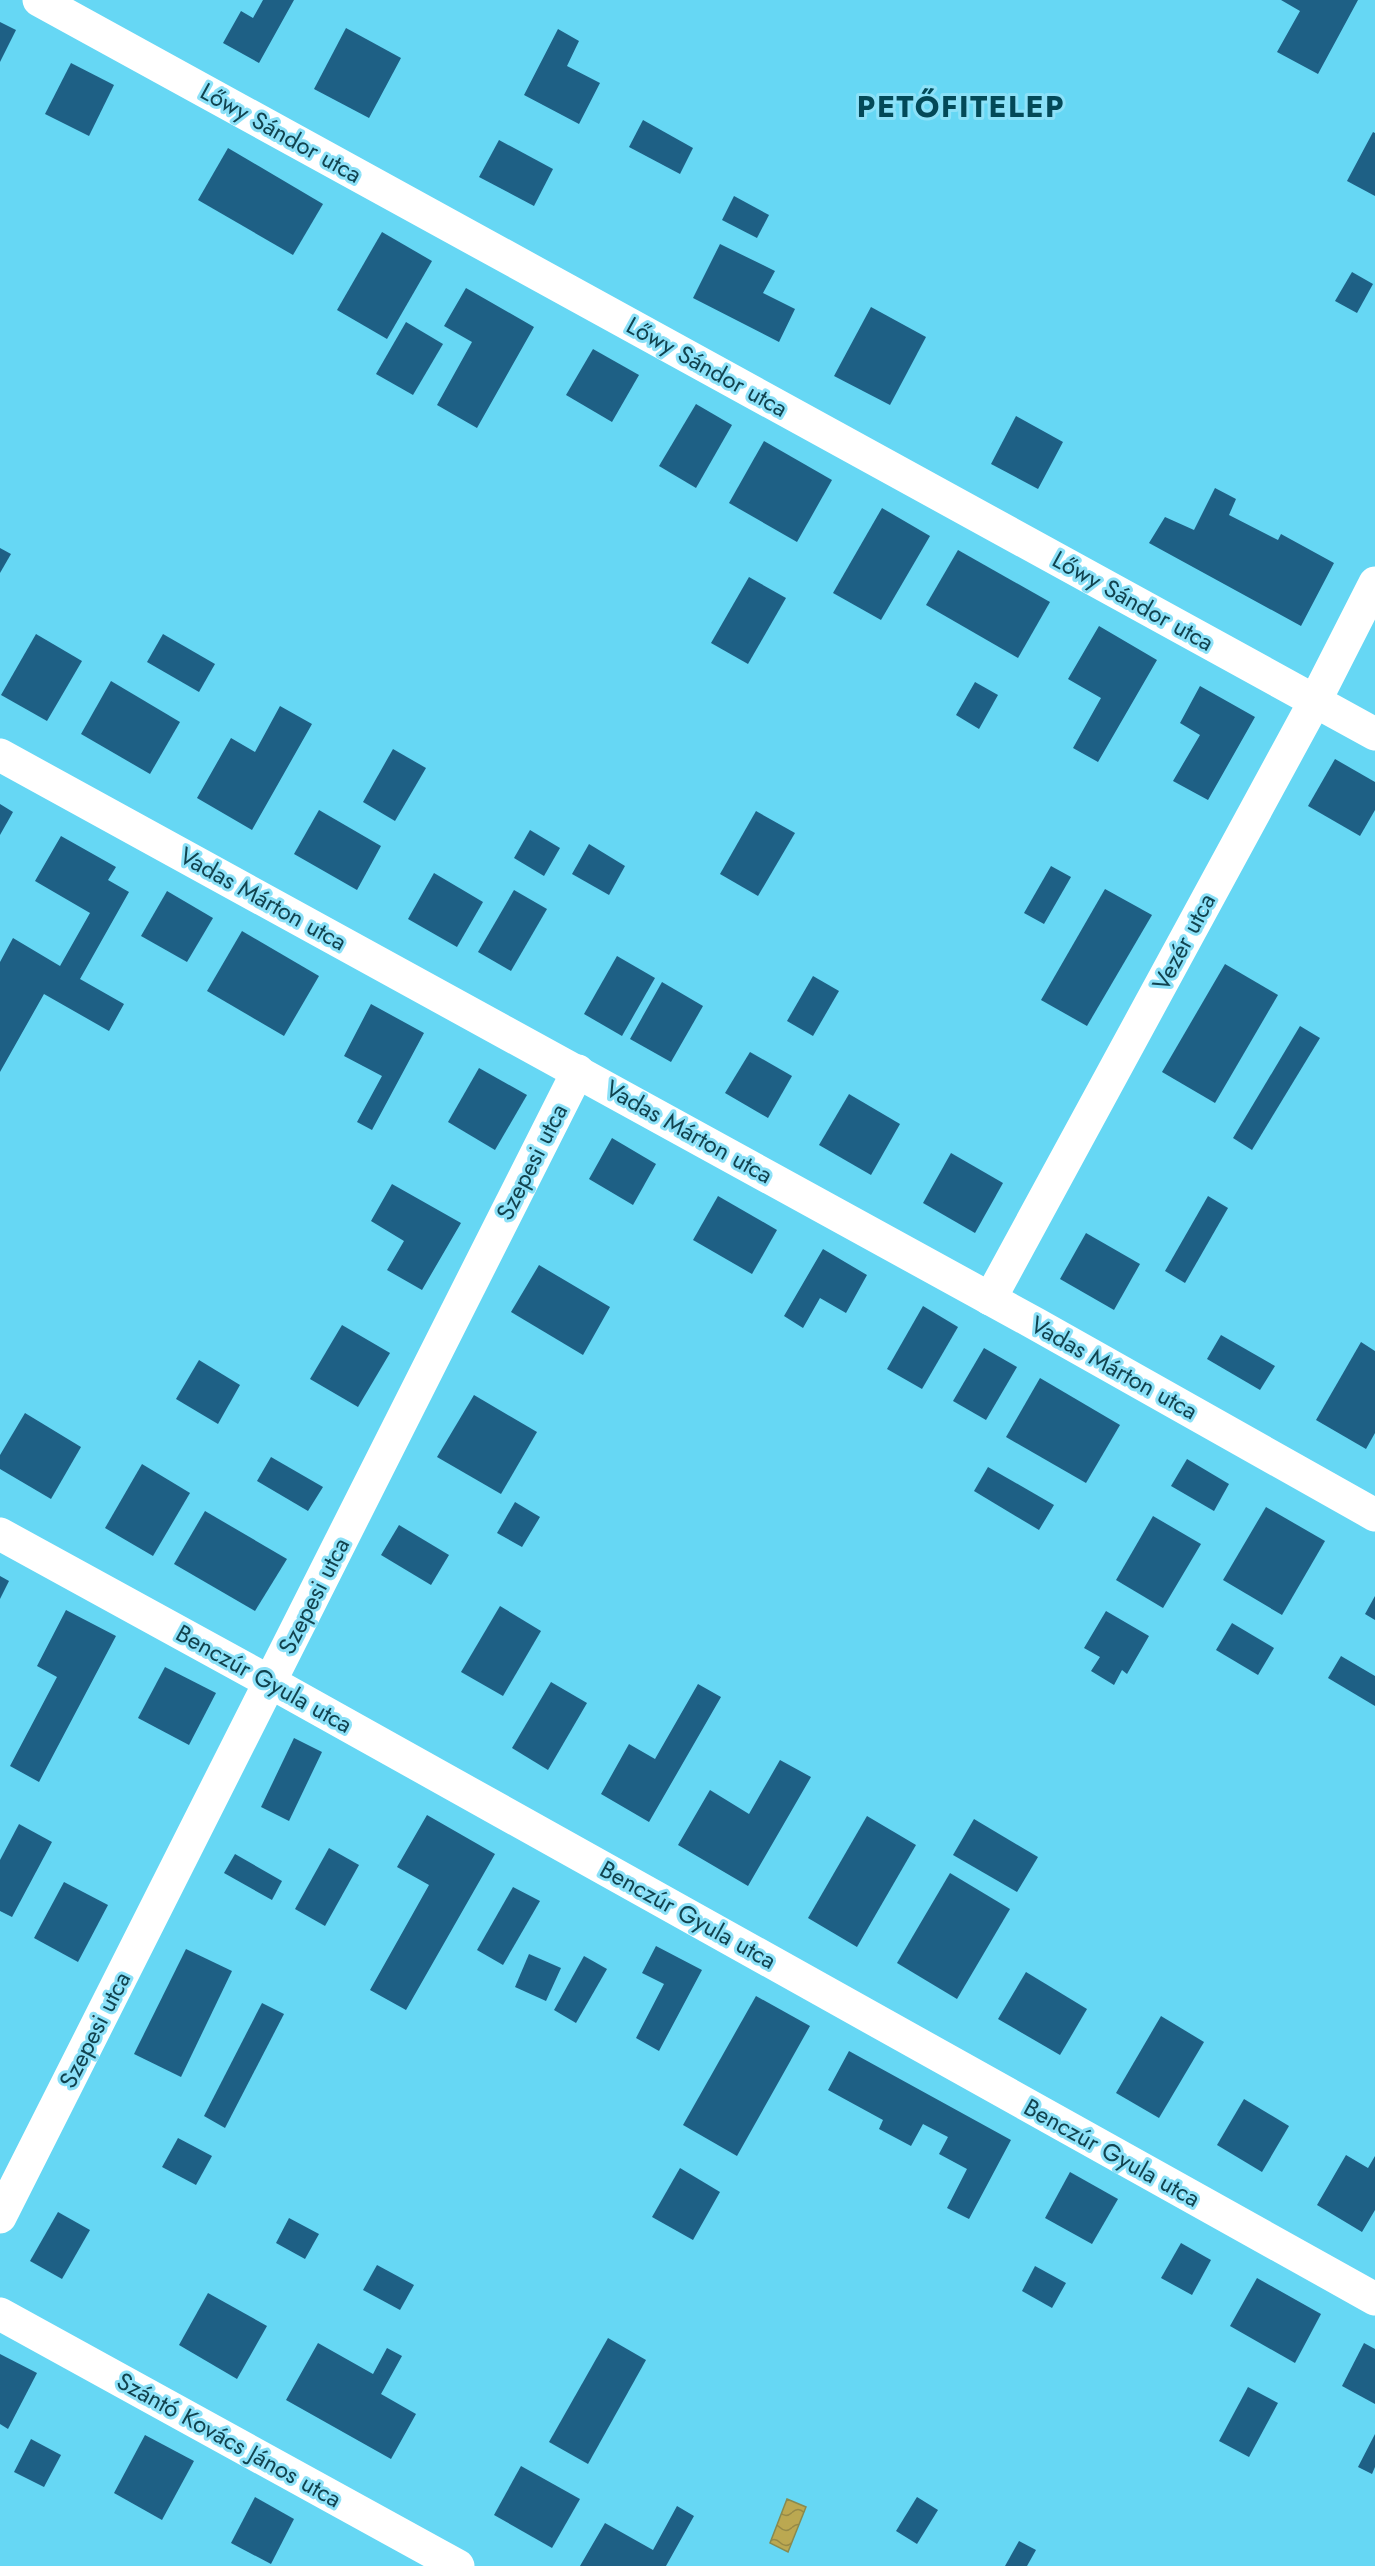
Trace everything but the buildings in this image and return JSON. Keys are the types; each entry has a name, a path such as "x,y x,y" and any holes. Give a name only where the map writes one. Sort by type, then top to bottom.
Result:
{"street":[{"name":"Lőwy Sándor utca","path":"39,0 1375,734"},
{"name":"Vezér utca","path":"990,1299 1315,701 1375,583"},
{"name":"Vadas Márton utca","path":"0,755 578,1071 1375,1515"},
{"name":"Szepesi utca","path":"0,2217 578,1071"},
{"name":"Benczúr Gyula utca","path":"0,1534 270,1682 1375,2299"},
{"name":"Szántó Kovács János utca","path":"0,2314 458,2566"}],"water":[{"path":"787,2499 806,2507 788,2552 770,2543"}],"district":[{"name":"PETŐFITELEP","path":"961,107"}]}
